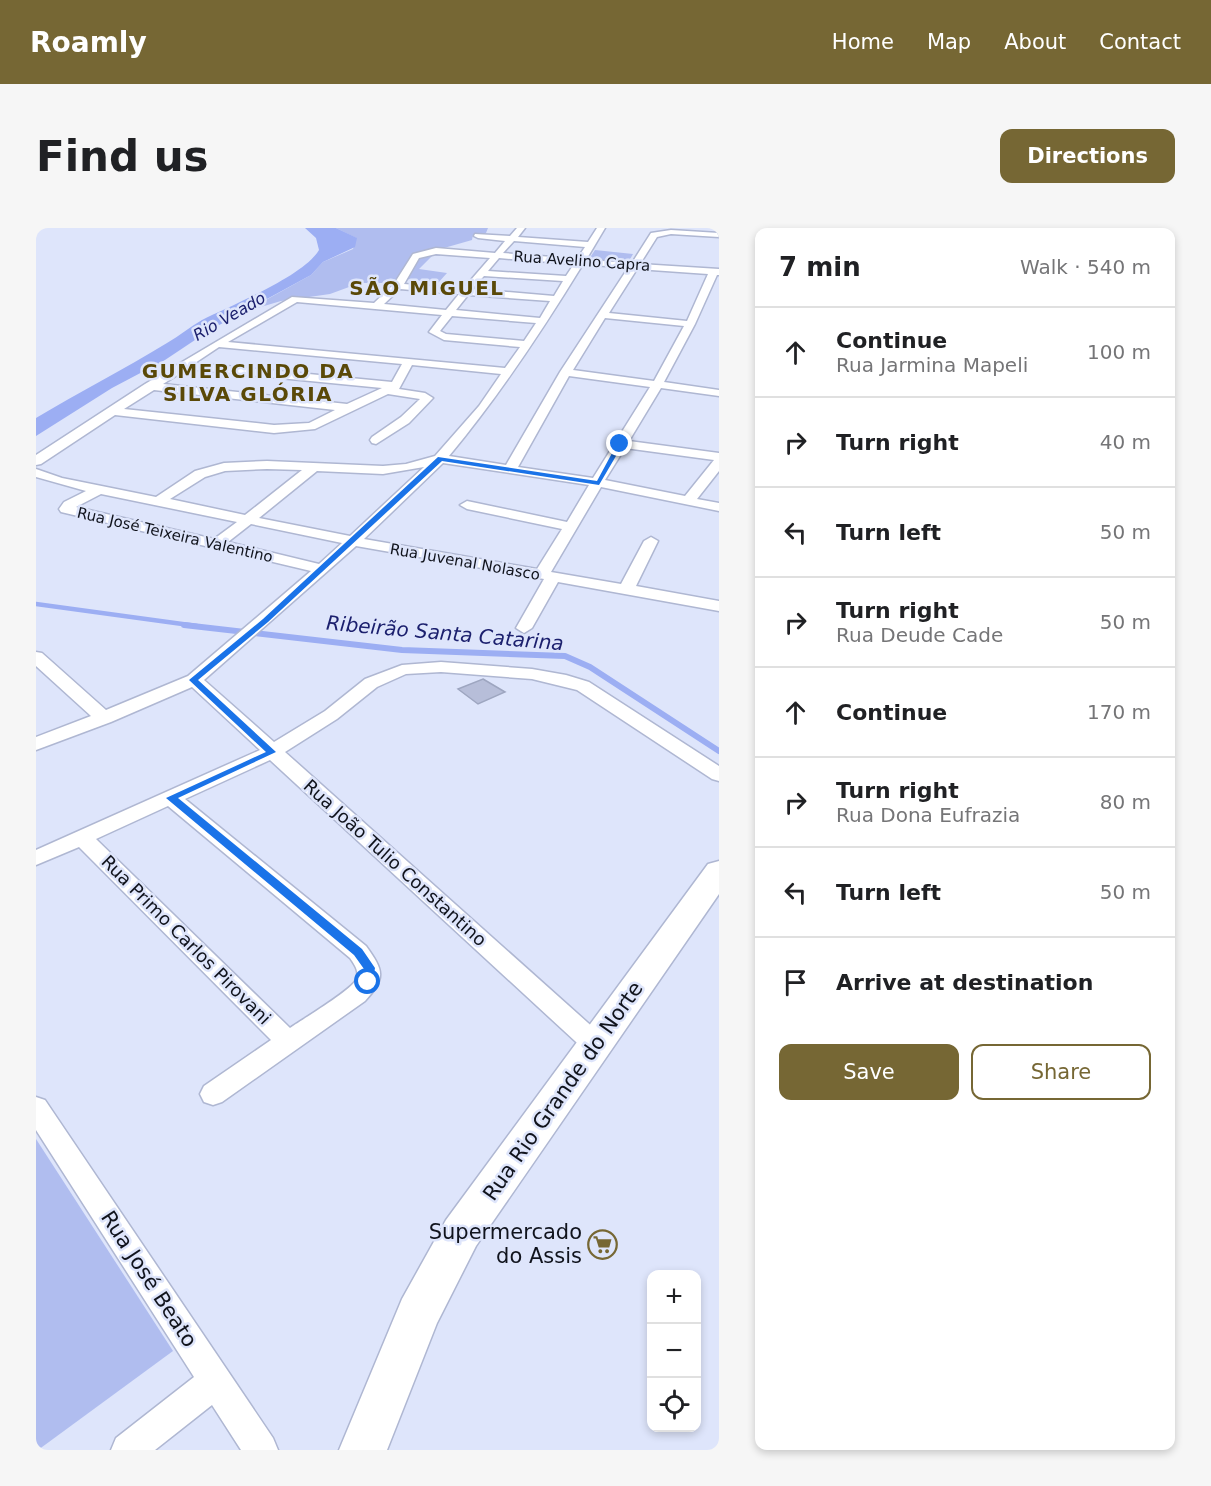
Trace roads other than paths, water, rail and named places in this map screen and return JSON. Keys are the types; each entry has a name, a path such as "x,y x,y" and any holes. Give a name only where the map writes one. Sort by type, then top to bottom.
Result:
{"main road":[{"name":"Rua Rio Grande do Norte","path":"363,1450 418,1314 461,1233 597,1046 719,871"}],"street":[{"path":"522,228 481,273 435,330 436,334 526,344"},
{"path":"36,744 194,680 323,569 440,459 483,408 543,321 579,261 592,247 600,228"},
{"path":"511,468 566,372 635,265 636,252 654,235 671,232 719,236"},
{"path":"478,236 592,247"},
{"name":"Rua Avelino Capra","path":"376,306 398,286 416,256 428,252 446,251 716,272"},
{"path":"524,628 572,527 657,385 716,272"},
{"path":"481,273 568,279"},
{"path":"398,286 555,299"},
{"path":"36,461 149,386 295,299 543,321"},
{"path":"603,315 690,324"},
{"path":"217,344 507,371"},
{"path":"110,411 175,420 299,429 321,423 392,388 409,361"},
{"path":"184,365 392,388 427,398 405,420 376,440"},
{"path":"566,372 719,393"},
{"path":"149,386 348,408"},
{"path":"620,444 719,457"},
{"path":"158,501 193,478 217,468 250,465 383,470 406,468 440,459 599,483 719,507"},
{"path":"688,501 719,463"},
{"path":"216,545 313,468"},
{"name":"Rua Juvenal Nolasco","path":"36,473 99,489 353,541 719,606"},
{"name":"Rua José Teixeira Valentino","path":"99,489 69,505 66,509 323,569"},
{"path":"467,505 572,527"},
{"path":"626,590 651,541"},
{"path":"36,657 104,718"},
{"name":"Rua Primo Carlos Pirovani","path":"36,858 272,752 384,676 419,667 547,676 583,686 719,775"},
{"name":"Rua João Tulio Constantino","path":"194,680 597,1046"},
{"path":"171,798 358,952 369,968 368,982 362,989 213,1094"},
{"name":"Rua Primo Carlos Pirovani","path":"82,838 289,1042"},
{"name":"Rua José Beato","path":"36,1108 261,1450"},
{"path":"128,1450 216,1381"}],"water":[{"name":"Rio Veado","path":"305,228 336,228 357,238 355,247 323,262 311,275 210,330 165,360 112,388 36,436 36,418 151,353 202,320 283,280 311,260 319,250 316,238"}],"waterway":[{"name":"Ribeirão Santa Catarina","path":"36,604 197,626"},
{"name":"Ribeirão Santa Catarina","path":"184,625 402,650 565,656 590,667 719,751"}],"place":[{"name":"Supermercado do Assis","path":"603,1244"}],"district":[{"name":"SÃO MIGUEL","path":"427,288"},
{"name":"GUMERCINDO DA SILVA GLÓRIA","path":"248,382"}]}
